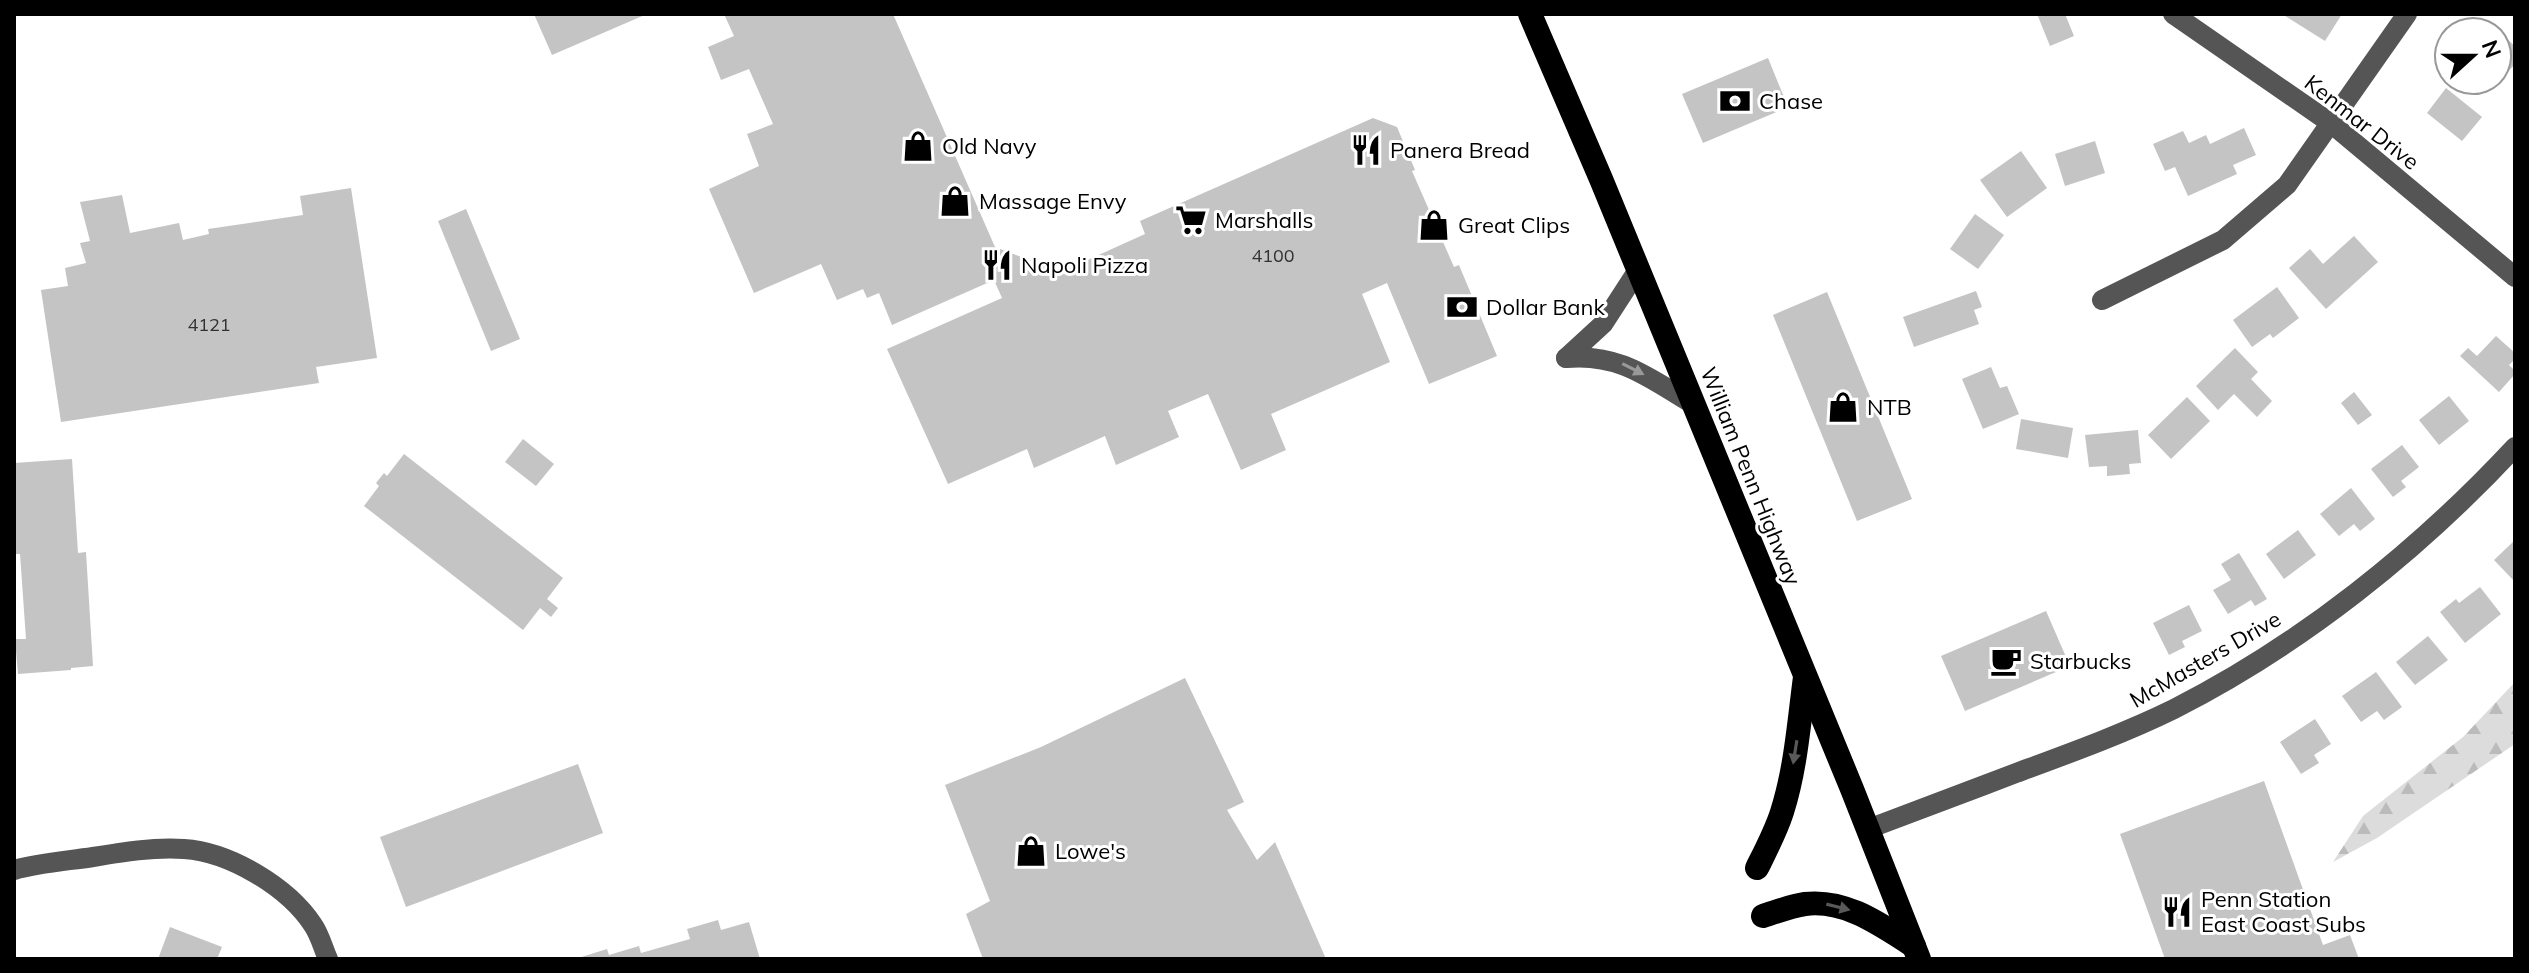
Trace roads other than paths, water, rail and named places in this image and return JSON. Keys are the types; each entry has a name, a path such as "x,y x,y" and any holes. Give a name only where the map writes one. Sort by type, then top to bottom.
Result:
{"highway":[{"name":"William Penn Highway","path":"1530,14 1805,675 1916,953"},
{"path":"1757,868 1774,834 1787,793 1805,675"},
{"path":"1763,916 1805,904 1833,905 1863,916 1916,953"}],"street":[{"name":"Kenmar Drive","path":"2173,14 2332,124 2515,277"},
{"path":"2102,300 2223,240 2287,185 2407,14"},
{"path":"1638,270 1603,324 1566,358 1597,357 1621,363 1693,404"},
{"name":"McMasters Drive","path":"1868,829 2128,730 2223,682 2319,619 2409,549 2515,447"},
{"path":"14,870 144,849 186,849 217,855 268,881 297,906 315,928 328,959"}],"place":[{"name":"Chase","path":"1735,101"},
{"name":"Old Navy","path":"918,146"},
{"name":"Panera Bread","path":"1366,150"},
{"name":"Massage Envy","path":"955,201"},
{"name":"Marshalls","path":"1191,220"},
{"name":"Great Clips","path":"1434,225"},
{"name":"Napoli Pizza","path":"997,265"},
{"name":"Dollar Bank","path":"1462,307"},
{"name":"NTB","path":"1843,407"},
{"name":"Starbucks","path":"2006,661"},
{"name":"Lowe's","path":"1031,851"},
{"name":"Penn Station East Coast Subs","path":"2177,912"}]}
